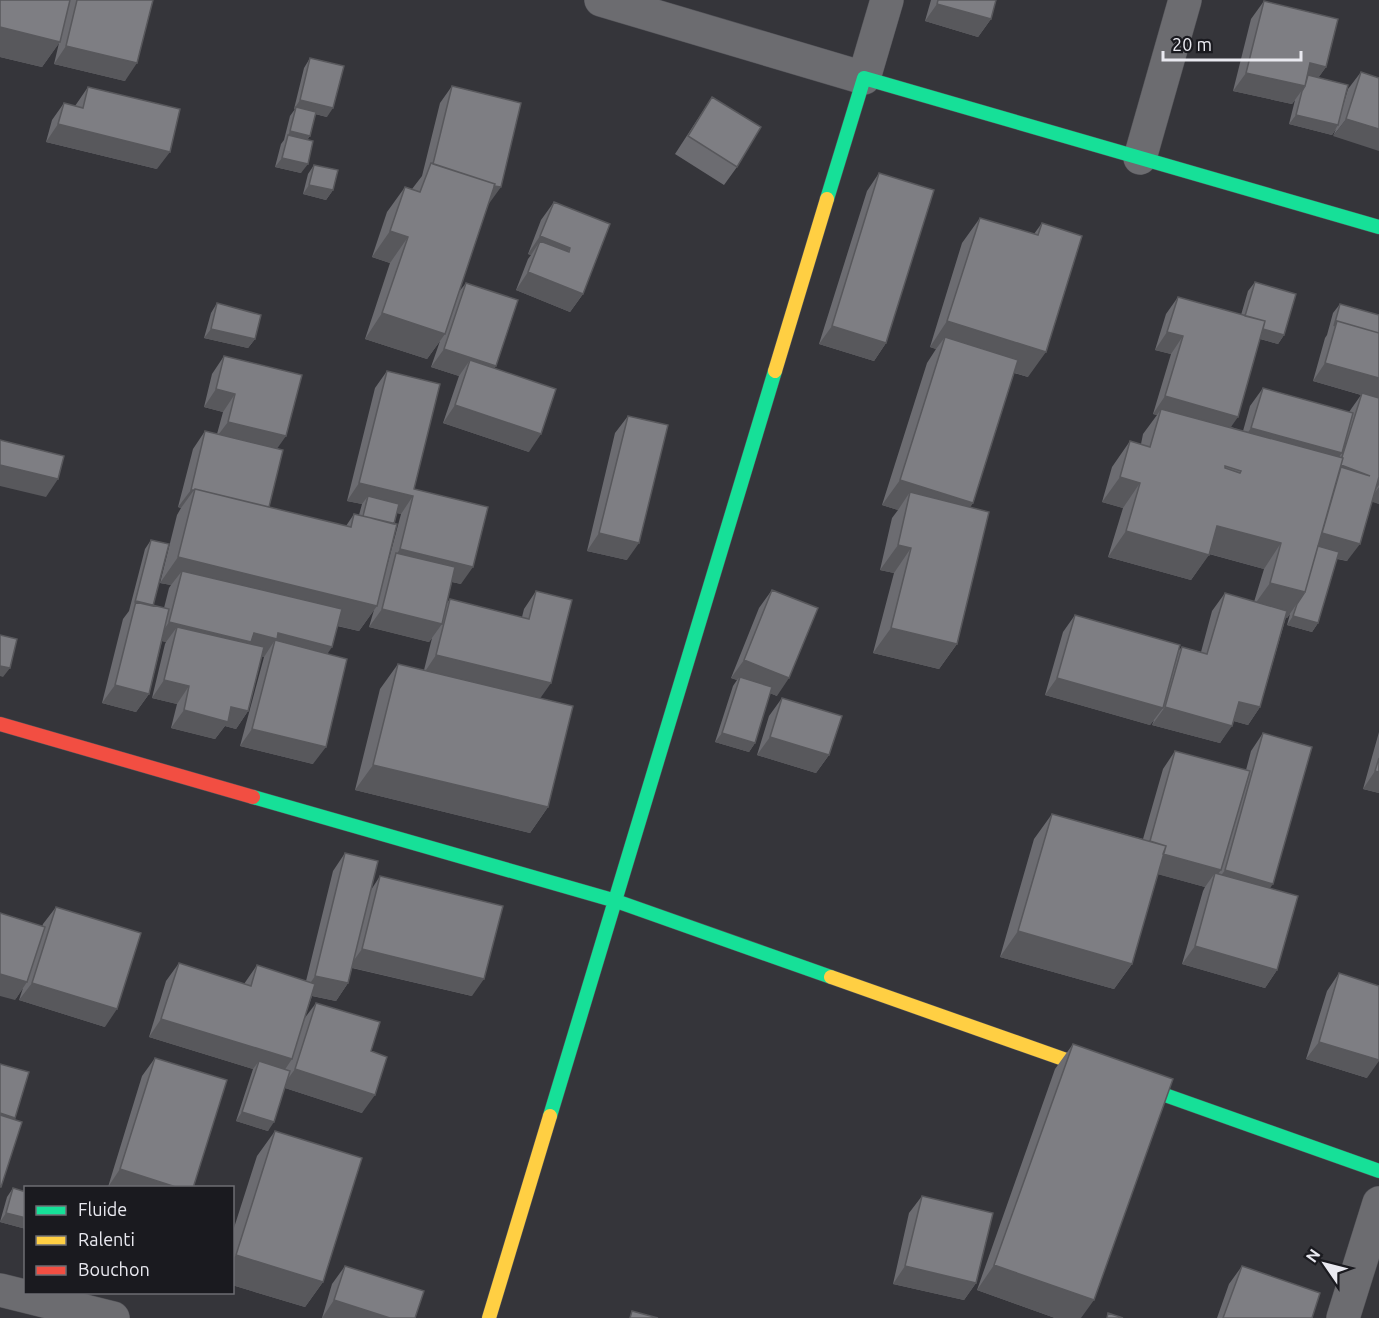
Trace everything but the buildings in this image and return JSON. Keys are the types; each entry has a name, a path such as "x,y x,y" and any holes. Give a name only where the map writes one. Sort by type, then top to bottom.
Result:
{"street":[{"path":"601,0 1379,228"},
{"path":"489,1318 887,0"},
{"path":"1140,158 1185,0"},
{"path":"0,724 616,901 1379,1171"},
{"path":"1343,1318 1379,1203"},
{"path":"0,1290 113,1318"}],"traffic: fast":[{"path":"827,199 864,78 1379,227"},
{"path":"550,1116 775,371"},
{"path":"253,797 616,901 831,977"},
{"path":"1120,1079 1379,1171"}],"traffic: slow":[{"path":"775,371 827,199"},
{"path":"831,977 1120,1079"},
{"path":"489,1318 550,1116"}],"traffic: jam":[{"path":"0,724 253,797"}]}
